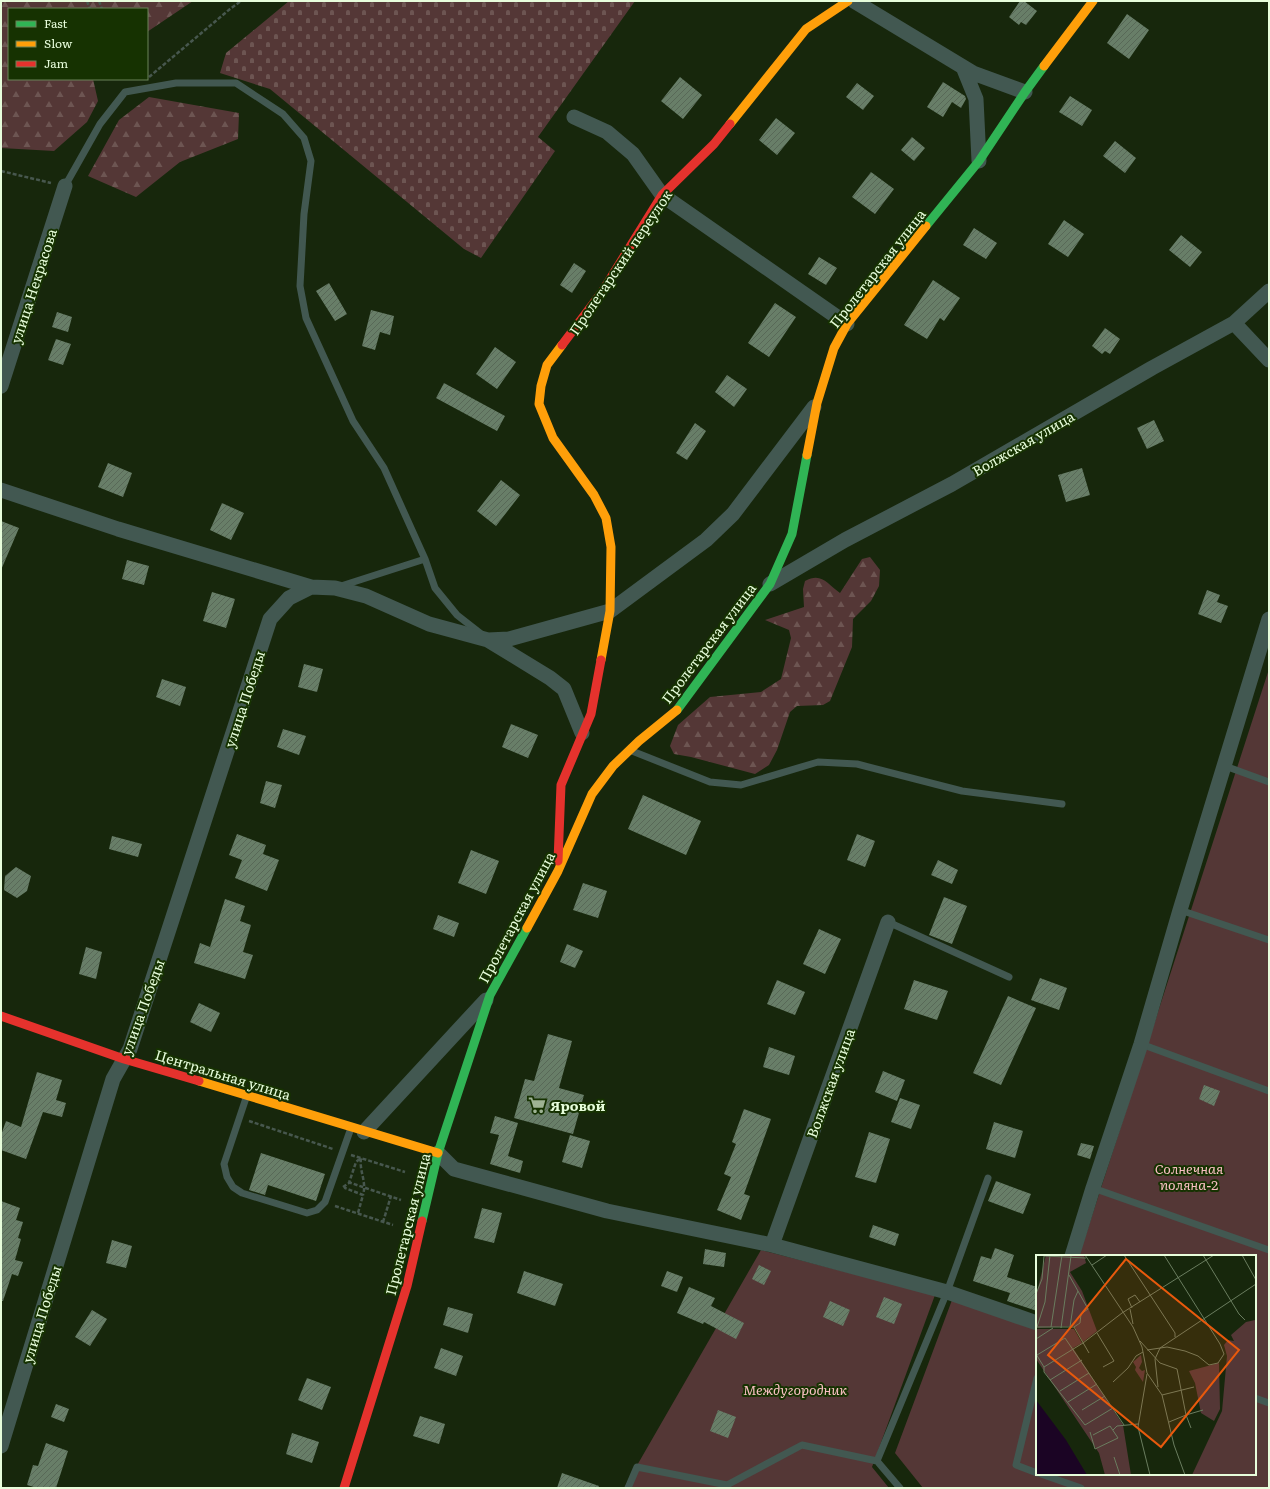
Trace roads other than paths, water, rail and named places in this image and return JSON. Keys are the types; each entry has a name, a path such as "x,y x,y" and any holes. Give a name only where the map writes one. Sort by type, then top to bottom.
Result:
{"street":[{"name":"Пролетарский переулок","path":"558,871 561,785 591,714 610,611 611,547 606,518 594,495 553,438 540,404 541,386 547,366 602,292 662,195 714,144 806,30 848,1"},
{"path":"854,1 973,73 1025,92"},
{"name":"Пролетарская улица","path":"344,1488 407,1286 438,1153 490,995 558,871 592,794 613,766 675,712 770,584 792,534 818,404 834,348 848,324 979,161 1025,92 1093,1"},
{"path":"962,67 976,99 979,161"},
{"path":"574,117 607,132 633,154 662,195 848,324"},
{"name":"улица Некрасова","path":"1,386 65,186"},
{"name":"Волжская улица","path":"770,584 845,540 952,484 1152,368 1234,323 1269,291"},
{"path":"1234,323 1269,360"},
{"path":"488,640 508,639 610,611 706,540 733,514 818,404"},
{"path":"1,490 118,529 311,587 335,588 366,596 429,624 488,640 550,678 564,689 582,733"},
{"name":"улица Победы","path":"1,1446 113,1079 130,1049 270,619 289,598 311,587"},
{"path":"1072,1255 1141,1044 1180,910 1268,625"},
{"name":"Волжская улица","path":"772,1245 888,922"},
{"path":"358,1130 490,995"},
{"name":"Центральная улица","path":"1,1016 124,1059 438,1153"},
{"path":"438,1153 454,1169 606,1211 772,1245 947,1292 1036,1323"}],"lane":[{"path":"65,186 100,124 125,92 176,83 236,83 283,114 304,138 311,161 304,214 300,286 306,318 353,421 384,468 425,559 435,588 457,615 488,640"},
{"path":"335,588 425,559"},
{"path":"630,750 710,782 741,786 818,762 857,764 962,791 1062,804"},
{"path":"1225,766 1269,782"},
{"path":"1180,910 1269,940"},
{"path":"888,922 1009,977"},
{"path":"1141,1044 1269,1091"},
{"path":"247,1096 224,1164 227,1177 233,1187 242,1193 307,1213 317,1210 325,1202 342,1152 358,1130"},
{"path":"877,1461 947,1292 988,1178"},
{"path":"1093,1188 1269,1250"},
{"path":"1036,1382 1016,1465 1036,1473"},
{"path":"1256,1398 1269,1403"},
{"path":"628,1488 636,1467 727,1485 802,1445 877,1461 900,1488"},
{"path":"1044,1475 1081,1488"}],"place":[{"name":"Яровой","path":"537,1105"}],"park label":[{"name":"Солнечная поляна-2","path":"1189,1176"},
{"name":"Междугородник","path":"795,1389"}]}
